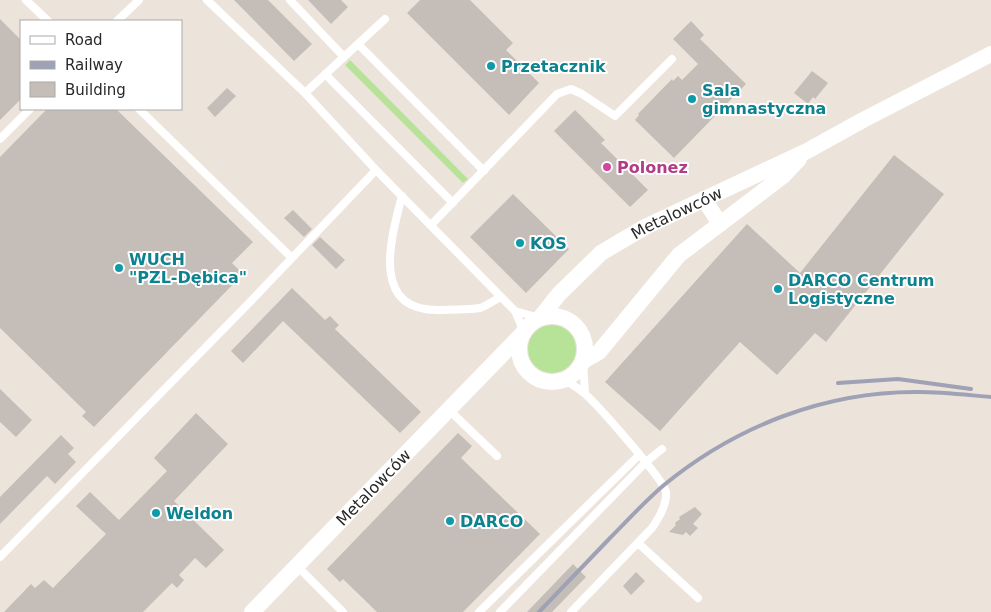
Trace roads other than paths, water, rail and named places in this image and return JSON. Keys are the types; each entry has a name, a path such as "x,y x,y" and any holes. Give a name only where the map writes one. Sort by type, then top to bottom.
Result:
{"street":[{"name":"Metalowców","path":"252,612 531,324 540,318 558,294 601,253 645,228 807,151 991,54"},
{"name":"Metalowców","path":"565,380 571,377 583,361 599,352 679,255 783,176 807,151"},
{"path":"704,199 720,224"},
{"path":"540,318 550,316 563,317 573,323 584,337 586,345 583,361"},
{"path":"524,332 520,342 519,353 523,365 530,374 541,380 553,382 565,380"},
{"path":"495,363 523,365"}],"lane":[{"path":"26,0 47,20"},
{"path":"118,20 139,0"},
{"path":"207,0 305,92 376,170 515,311 524,332"},
{"path":"290,0 344,57"},
{"path":"305,92 386,19"},
{"path":"358,44 484,170"},
{"path":"432,226 557,94 571,89 615,116 672,59"},
{"path":"325,74 453,203"},
{"path":"0,139 29,110"},
{"path":"140,110 292,258"},
{"path":"0,557 249,303 376,170"},
{"path":"402,196 396,220 390,267 394,288 404,300 417,308 433,310 481,308 501,297"},
{"path":"515,311 540,318"},
{"path":"583,361 585,394"},
{"path":"565,380 585,394 646,462 664,486 666,493 660,515 652,528 571,612"},
{"path":"448,410 497,456"},
{"path":"500,612 646,462 662,449"},
{"path":"479,612 639,455"},
{"path":"638,542 698,598"},
{"path":"296,566 343,612"}],"railway":[{"path":"838,383 898,379 971,389"},
{"path":"539,612 664,485 721,445 752,429 816,405 884,393 946,393 991,397"}],"place":[{"name":"Przetacznik","path":"491,66"},
{"name":"Sala gimnastyczna","path":"692,99"},
{"name":"Polonez","path":"607,167"},
{"name":"KOS","path":"520,243"},
{"name":"WUCH \"PZL-Dębica\"","path":"119,268"},
{"name":"DARCO Centrum Logistyczne","path":"778,289"},
{"name":"Weldon","path":"156,513"},
{"name":"DARCO","path":"450,521"}]}
